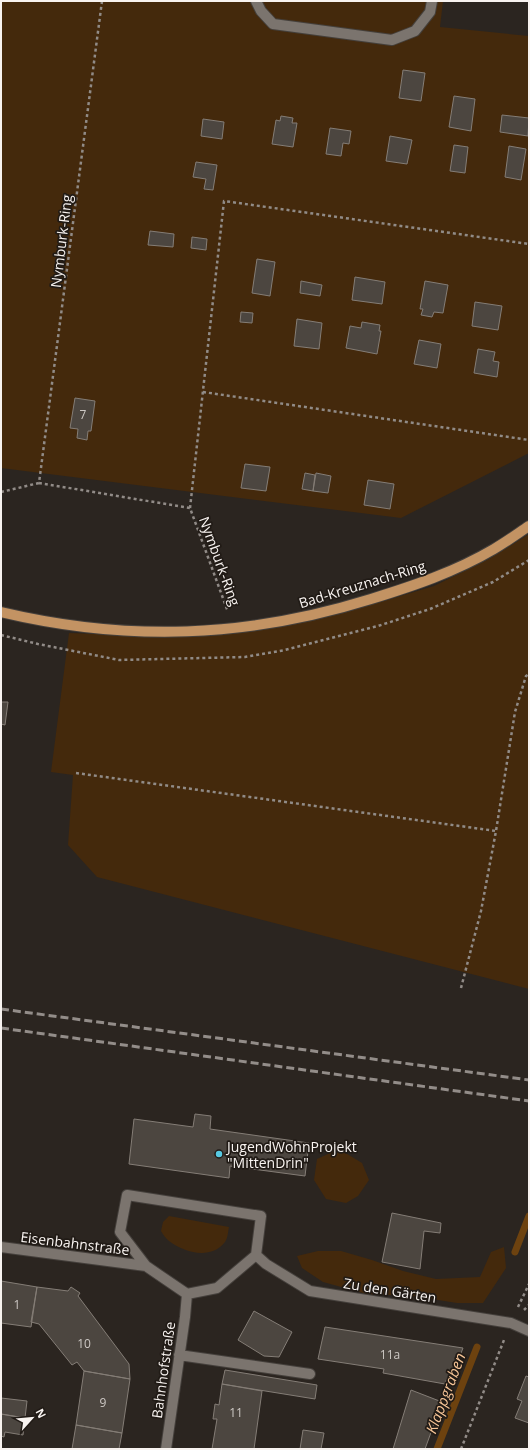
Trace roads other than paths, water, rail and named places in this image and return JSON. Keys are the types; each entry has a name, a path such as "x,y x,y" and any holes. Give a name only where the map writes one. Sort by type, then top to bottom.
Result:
{"main road":[{"name":"Bad-Kreuznach-Ring","path":"1,612 68,626 149,632 187,632 234,629 270,624 344,608 425,581 493,550 529,526"}],"street":[{"path":"256,1 261,11 273,24 392,40 415,31 430,12 432,1"},
{"path":"127,1195 261,1216 256,1255 217,1288 187,1294 146,1266 120,1232 127,1195"},
{"name":"Eisenbahnstraße","path":"1,1247 146,1266"},
{"name":"Zu den Gärten","path":"256,1255 266,1264 310,1291 511,1324 529,1331"},
{"name":"Bahnhofstraße","path":"166,1449 187,1294"},
{"path":"179,1355 310,1374"}],"waterway":[{"name":"Klappgraben","path":"515,1252 529,1216"},
{"name":"Klappgraben","path":"437,1449 477,1347"}],"railway":[{"path":"1,1009 529,1080"},
{"path":"1,1028 529,1101"}],"place":[{"name":"JugendWohnProjekt \"MittenDrin\"","path":"219,1154"}]}
